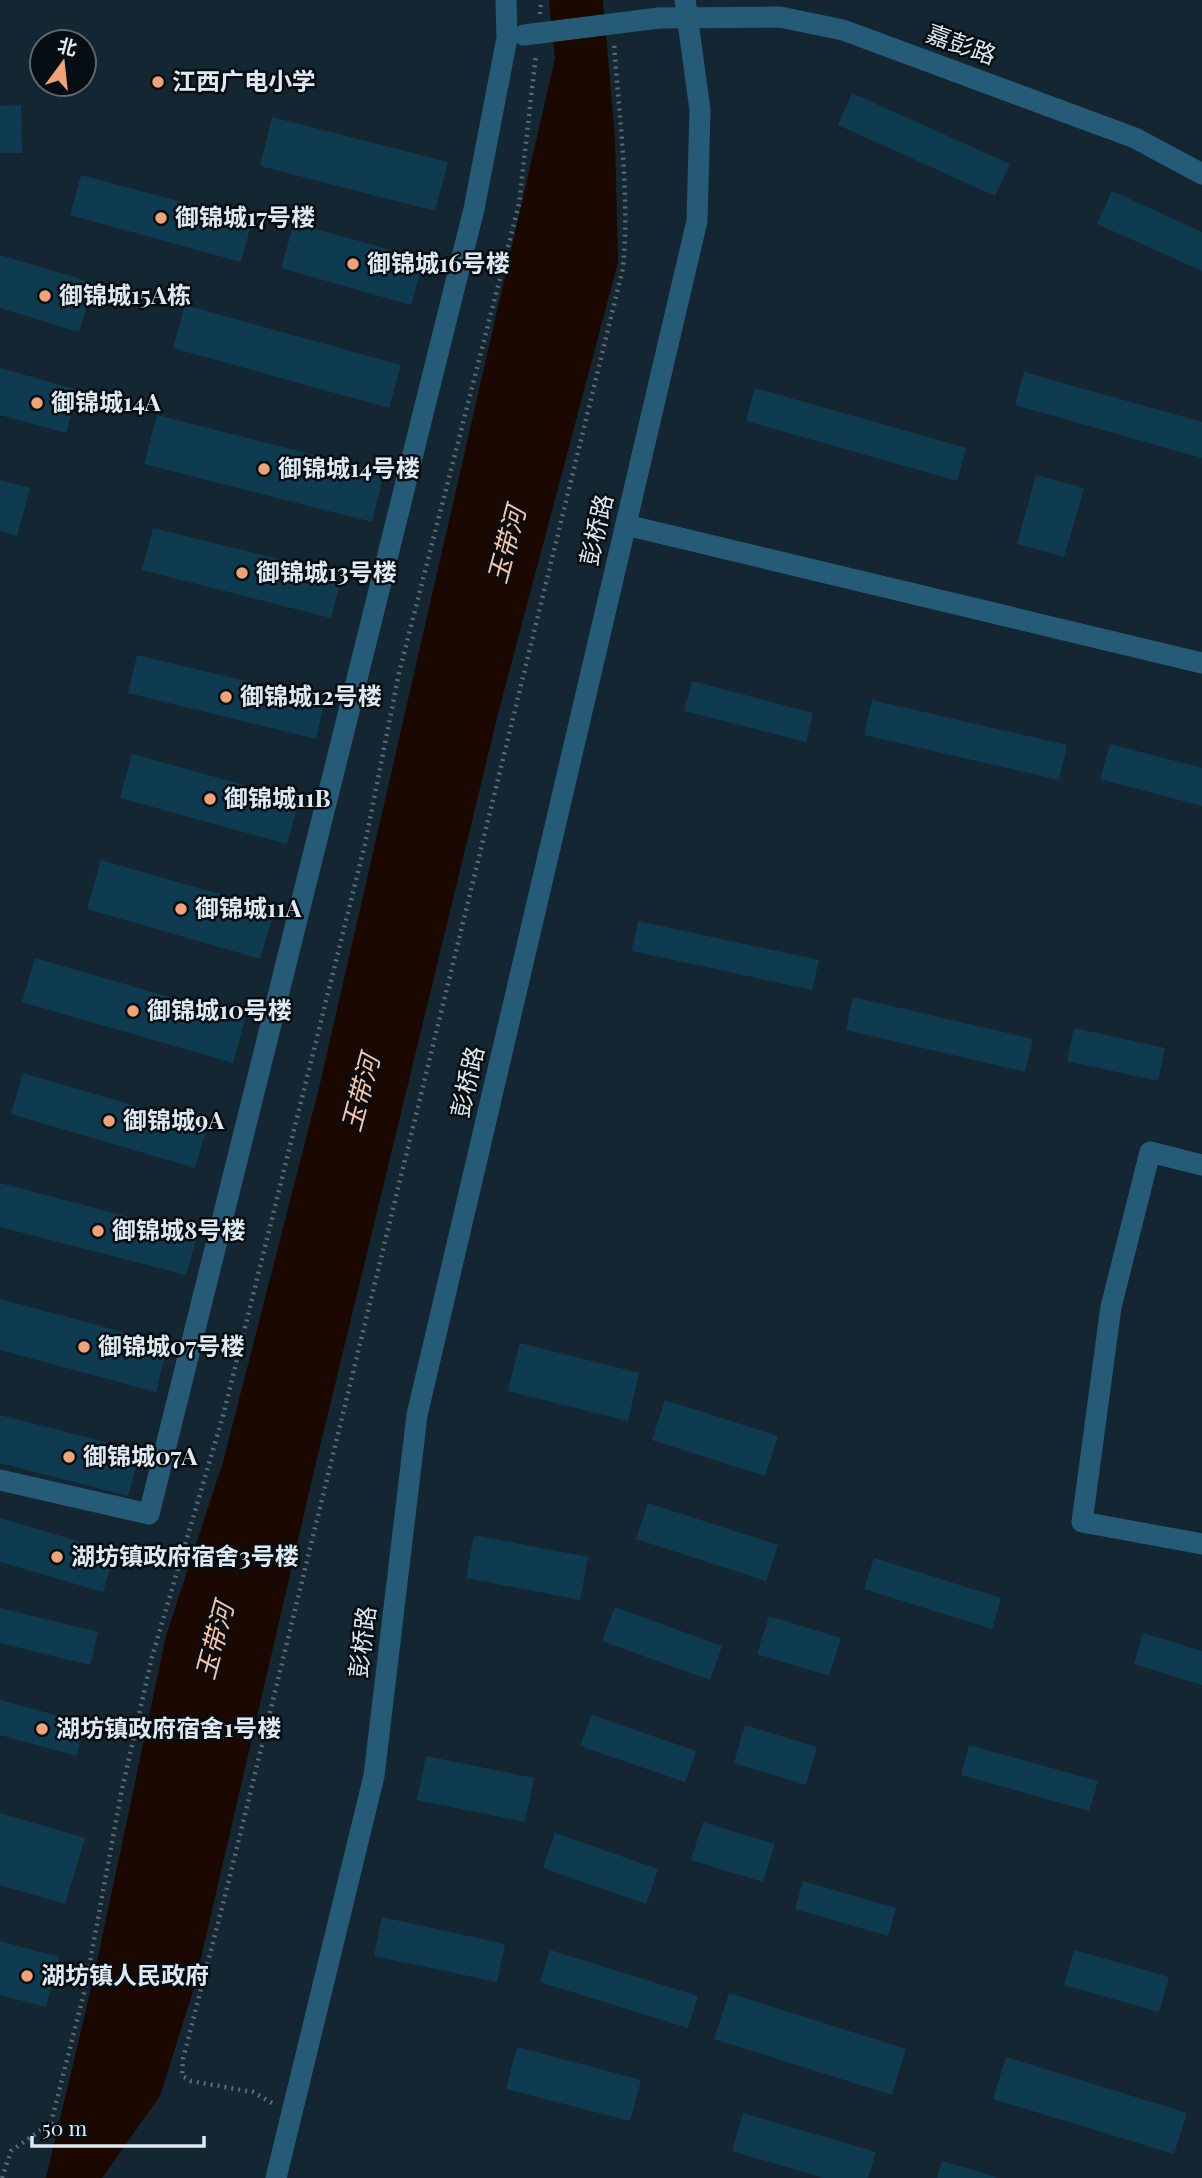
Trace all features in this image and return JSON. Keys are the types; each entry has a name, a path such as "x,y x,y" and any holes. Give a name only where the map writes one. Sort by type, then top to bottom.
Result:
{"street":[{"path":"0,1480 149,1514 474,209 527,37 506,0"},
{"name":"嘉彭路","path":"527,37 659,19 687,8 780,17 843,30 1135,138 1202,174"},
{"name":"彭桥路","path":"276,2178 374,1776 416,1415 697,221 701,110 687,8"},
{"path":"626,525 1202,663"},
{"path":"1202,1165 1150,1152 1111,1307 1082,1521 1202,1544"}],"path":[{"path":"2,2178 11,2151 51,2123 65,2070 85,1989 121,1794 152,1657 223,1416 365,844 399,673 519,204 527,37 541,0"},
{"path":"288,2127 272,2103 253,2092 191,2081 182,2076 183,2059 228,1885 623,268 624,206 614,40"}],"water":[{"name":"玉带河","path":"549,0 603,0 615,138 618,262 498,714 314,1471 194,1988 160,2096 102,2178 46,2178 94,1976 166,1636 223,1462 320,1084 555,58"}],"building":[{"path":"852,93 1010,164 995,196 838,125"},
{"path":"21,105 22,153 0,153 0,106"},
{"path":"272,117 448,162 435,211 260,166"},
{"name":"御锦城17号楼","path":"81,175 252,221 241,262 70,215"},
{"path":"1112,191 1202,232 1202,271 1097,224"},
{"name":"御锦城16号楼","path":"294,223 424,259 411,305 281,268"},
{"name":"御锦城15A栋","path":"0,255 94,283 79,332 0,308"},
{"path":"185,305 401,365 389,408 173,348"},
{"name":"御锦城14A","path":"0,368 78,390 66,433 0,415"},
{"path":"1024,372 1202,422 1202,458 1015,405"},
{"path":"755,388 966,448 957,481 746,421"},
{"name":"御锦城14号楼","path":"157,415 384,473 372,522 144,464"},
{"path":"1036,475 1084,488 1064,557 1017,544"},
{"path":"0,480 30,488 17,536 0,531"},
{"name":"御锦城13号楼","path":"153,528 342,575 331,618 142,570"},
{"name":"御锦城12号楼","path":"137,655 325,700 316,739 128,693"},
{"path":"692,681 813,713 806,742 684,711"},
{"path":"872,700 1067,745 1059,780 864,735"},
{"path":"1110,744 1202,768 1202,806 1100,779"},
{"name":"御锦城11B","path":"132,754 299,800 287,844 120,798"},
{"name":"御锦城11A","path":"101,860 275,910 260,959 87,909"},
{"path":"638,921 819,960 812,990 632,951"},
{"name":"御锦城10号楼","path":"35,958 245,1019 233,1063 22,1002"},
{"path":"853,997 1033,1039 1025,1072 846,1030"},
{"path":"1074,1028 1165,1048 1158,1081 1067,1061"},
{"name":"御锦城9A","path":"23,1073 207,1127 195,1168 11,1114"},
{"name":"御锦城8号楼","path":"0,1183 197,1235 186,1275 0,1227"},
{"name":"御锦城07号楼","path":"0,1299 168,1344 156,1392 0,1350"},
{"path":"520,1343 639,1373 628,1421 508,1391"},
{"path":"665,1400 778,1436 765,1476 652,1440"},
{"name":"御锦城07A","path":"0,1415 140,1451 128,1496 0,1463"},
{"path":"648,1503 778,1545 766,1581 636,1539"},
{"name":"湖坊镇政府宿舍3号楼","path":"0,1518 115,1552 103,1592 0,1562"},
{"path":"474,1535 588,1557 580,1600 466,1578"},
{"path":"874,1558 1001,1598 992,1629 864,1589"},
{"path":"615,1607 722,1646 710,1680 602,1641"},
{"path":"0,1608 98,1632 90,1665 0,1643"},
{"path":"769,1616 841,1638 829,1676 757,1654"},
{"path":"1143,1633 1202,1651 1202,1685 1134,1664"},
{"name":"湖坊镇政府宿舍1号楼","path":"0,1700 85,1723 76,1756 0,1735"},
{"path":"592,1715 696,1751 685,1782 580,1746"},
{"path":"745,1725 817,1747 806,1785 734,1763"},
{"path":"969,1745 1098,1781 1089,1811 961,1775"},
{"path":"426,1756 534,1778 525,1822 417,1800"},
{"path":"0,1813 85,1838 65,1904 0,1885"},
{"path":"703,1822 775,1844 763,1882 691,1860"},
{"path":"555,1833 658,1869 646,1904 543,1868"},
{"path":"803,1881 896,1908 888,1936 795,1909"},
{"path":"382,1917 505,1944 497,1982 374,1956"},
{"name":"湖坊镇人民政府","path":"0,1941 59,1957 46,2007 0,1995"},
{"path":"550,1950 698,1996 688,2028 540,1982"},
{"path":"1074,1950 1169,1977 1159,2012 1064,1985"},
{"path":"729,1993 906,2049 892,2095 714,2039"},
{"path":"517,2047 641,2080 630,2121 506,2089"},
{"path":"1006,2057 1187,2113 1174,2154 993,2099"},
{"path":"743,2113 876,2152 868,2178 824,2178 732,2151"},
{"path":"942,2161 996,2177 996,2178 937,2178"}],"place":[{"name":"江西广电小学","path":"158,82"},
{"name":"御锦城17号楼","path":"161,218"},
{"name":"御锦城16号楼","path":"353,264"},
{"name":"御锦城15A栋","path":"45,296"},
{"name":"御锦城14A","path":"37,403"},
{"name":"御锦城14号楼","path":"264,469"},
{"name":"御锦城13号楼","path":"242,573"},
{"name":"御锦城12号楼","path":"226,697"},
{"name":"御锦城11B","path":"210,799"},
{"name":"御锦城11A","path":"181,909"},
{"name":"御锦城10号楼","path":"133,1011"},
{"name":"御锦城9A","path":"109,1121"},
{"name":"御锦城8号楼","path":"98,1231"},
{"name":"御锦城07号楼","path":"84,1347"},
{"name":"御锦城07A","path":"69,1457"},
{"name":"湖坊镇政府宿舍3号楼","path":"57,1557"},
{"name":"湖坊镇政府宿舍1号楼","path":"42,1729"},
{"name":"湖坊镇人民政府","path":"27,1976"}]}
